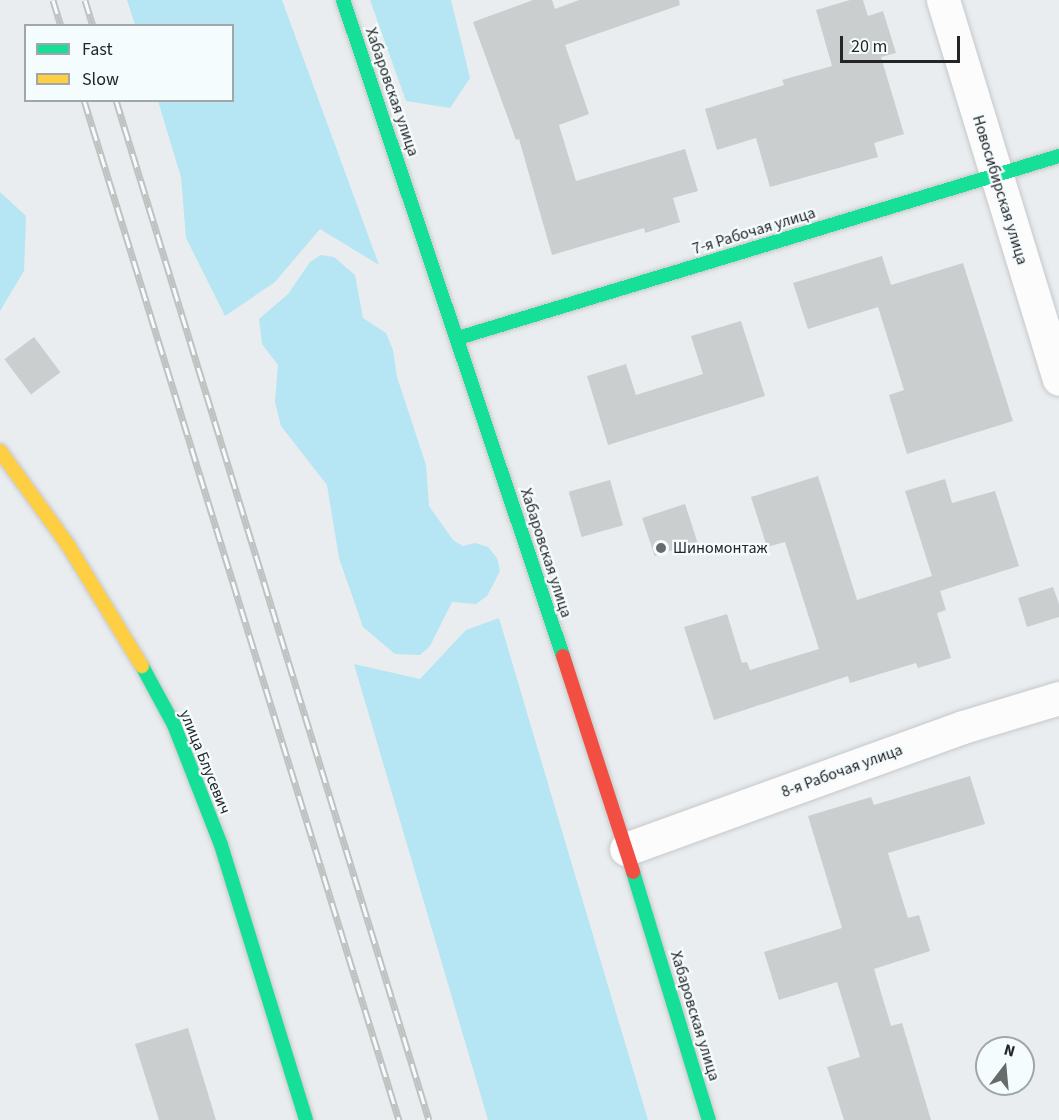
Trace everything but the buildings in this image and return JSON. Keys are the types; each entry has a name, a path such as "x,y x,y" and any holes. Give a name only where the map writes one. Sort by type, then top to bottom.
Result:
{"main road":[{"name":"Хабаровская улица","path":"343,0 458,338 626,849 709,1120"},
{"name":"7-я Рабочая улица","path":"458,338 1059,156"},
{"name":"улица Блусевич","path":"0,451 68,545 137,657 174,724 221,845 306,1120"}],"street":[{"name":"Новосибирская улица","path":"943,0 1059,379"},
{"name":"8-я Рабочая улица","path":"626,849 963,727 1059,698"}],"shaded area":[{"path":"127,0 282,0 379,265 320,229 275,282 225,316 186,238 181,177 158,102 234,102 234,24 135,24"},
{"path":"370,0 451,0 470,78 450,108 406,101"},
{"path":"0,192 26,216 24,271 0,311"},
{"path":"321,255 334,257 355,275 363,318 386,333 393,350 397,377 426,465 429,506 453,540 463,546 475,543 488,547 497,558 500,571 487,596 476,604 452,602 430,646 420,655 395,654 363,627 339,558 327,485 281,426 275,402 278,365 262,344 259,319 288,294 310,262"},
{"path":"499,618 648,1120 488,1120 354,664 420,679 466,630"}],"railway":[{"path":"53,0 60,24"},
{"path":"85,0 92,24"},
{"path":"85,102 399,1120"},
{"path":"117,102 429,1120"}],"traffic: fast":[{"path":"343,0 563,656"},
{"path":"458,338 1059,156"},
{"path":"142,666 174,725 221,845 306,1120"},
{"path":"633,872 709,1120"}],"traffic: slow":[{"path":"0,451 68,545 142,666"}],"traffic: jam":[{"path":"563,656 633,872"}],"place":[{"name":"Шиномонтаж","path":"661,548"}]}
